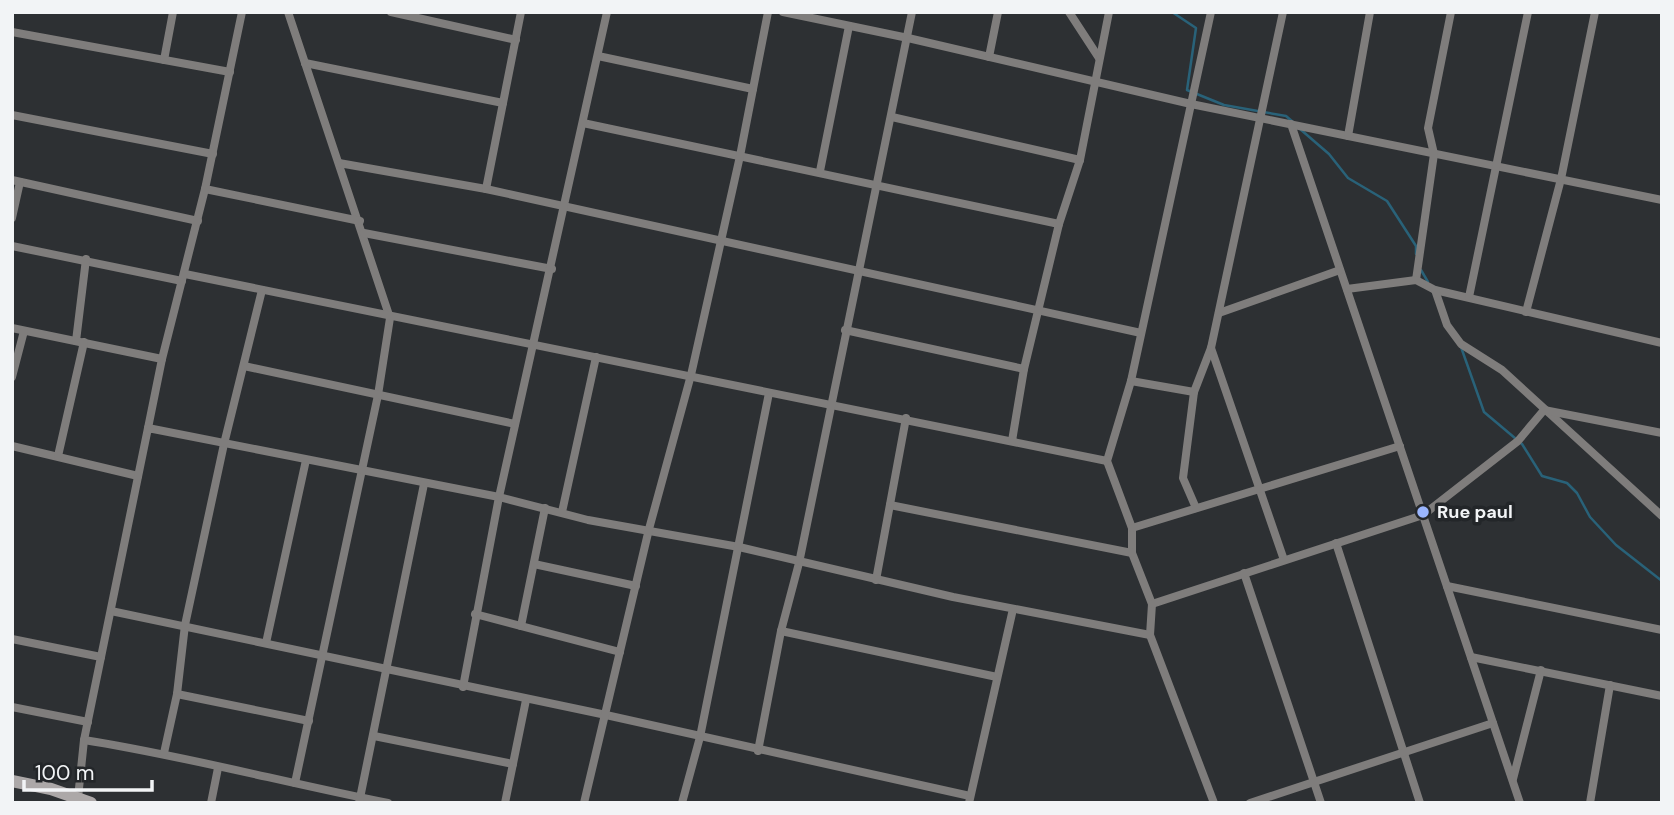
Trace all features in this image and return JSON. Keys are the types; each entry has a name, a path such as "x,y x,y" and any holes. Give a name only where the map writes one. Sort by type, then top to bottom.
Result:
{"street":[{"path":"164,60 173,12"},
{"path":"12,782 51,789 85,800 84,740 162,359 198,221 242,12"},
{"path":"288,12 364,233 390,318 378,395 295,783"},
{"path":"391,12 516,40"},
{"path":"486,189 521,12"},
{"path":"463,687 499,497 552,269 607,12"},
{"path":"584,803 649,529 691,375 740,156 768,12"},
{"path":"783,12 908,38 1191,104 1662,200"},
{"path":"758,751 912,12"},
{"path":"989,57 998,12"},
{"path":"1069,12 1099,58"},
{"path":"1012,441 1024,369 1059,224 1080,160 1109,12"},
{"path":"1211,12 1130,381 1107,461 1132,528 1132,553 1152,604 1150,635 1214,803"},
{"path":"1196,508 1183,478 1194,392 1211,348 1283,12"},
{"path":"1348,136 1370,12"},
{"path":"1416,280 1434,154 1428,128 1451,12"},
{"path":"1469,297 1528,12"},
{"path":"1526,312 1561,179 1595,12"},
{"path":"820,171 849,26"},
{"path":"12,32 230,72"},
{"path":"598,56 753,89"},
{"path":"305,63 503,103"},
{"path":"12,115 212,154"},
{"path":"892,117 1080,160"},
{"path":"583,123 820,171 1059,224"},
{"path":"1291,124 1520,803"},
{"path":"339,163 486,189 1039,308 1141,333"},
{"path":"12,218 16,181 198,221"},
{"path":"205,189 359,221"},
{"path":"364,233 552,269"},
{"path":"12,246 262,290 1107,461"},
{"path":"58,456 80,342 86,260"},
{"path":"1219,313 1340,270"},
{"path":"1347,289 1416,280 1435,290 1662,343"},
{"path":"164,753 177,694 185,625 224,444 262,290"},
{"path":"1435,290 1447,325 1461,344 1502,370 1662,516"},
{"path":"12,328 162,359"},
{"path":"845,330 1024,369"},
{"path":"12,377 24,331"},
{"path":"1211,348 1284,560"},
{"path":"562,512 596,357"},
{"path":"244,366 515,424"},
{"path":"1130,381 1194,392"},
{"path":"692,803 682,802 700,737 769,393"},
{"path":"1544,410 1662,433"},
{"path":"1152,604 1423,515 1518,441 1544,410"},
{"path":"876,580 905,418"},
{"path":"148,428 499,497 588,520 738,547 876,580 1150,635"},
{"path":"12,446 138,476"},
{"path":"1132,528 1400,446"},
{"path":"266,643 306,460"},
{"path":"360,800 424,484"},
{"path":"890,505 1132,553"},
{"path":"521,626 545,508"},
{"path":"1336,543 1420,803"},
{"path":"534,565 636,586"},
{"path":"1244,573 1321,803"},
{"path":"1447,586 1662,630"},
{"path":"111,611 606,715 970,799 1013,609"},
{"path":"475,614 620,652"},
{"path":"781,631 997,677"},
{"path":"12,639 101,657"},
{"path":"1471,657 1662,696"},
{"path":"1513,781 1541,670"},
{"path":"1590,803 1610,685"},
{"path":"177,694 309,721"},
{"path":"505,803 526,700"},
{"path":"12,707 88,722"},
{"path":"1250,803 1493,723"},
{"path":"374,737 513,764"},
{"path":"84,740 164,753 360,800 387,803"},
{"path":"211,803 218,768"},
{"path":"51,789 53,803"}],"waterway":[{"path":"1172,12 1196,28 1187,90 1224,105 1286,116 1293,122"},
{"path":"1300,129 1329,154 1348,178 1387,201 1416,246 1416,254"},
{"path":"1421,270 1428,282"},
{"path":"1461,347 1484,412 1522,444 1542,476 1567,483 1577,493 1590,517 1616,545 1662,581"}],"place":[{"name":"Rue paul","path":"1423,512"}]}
